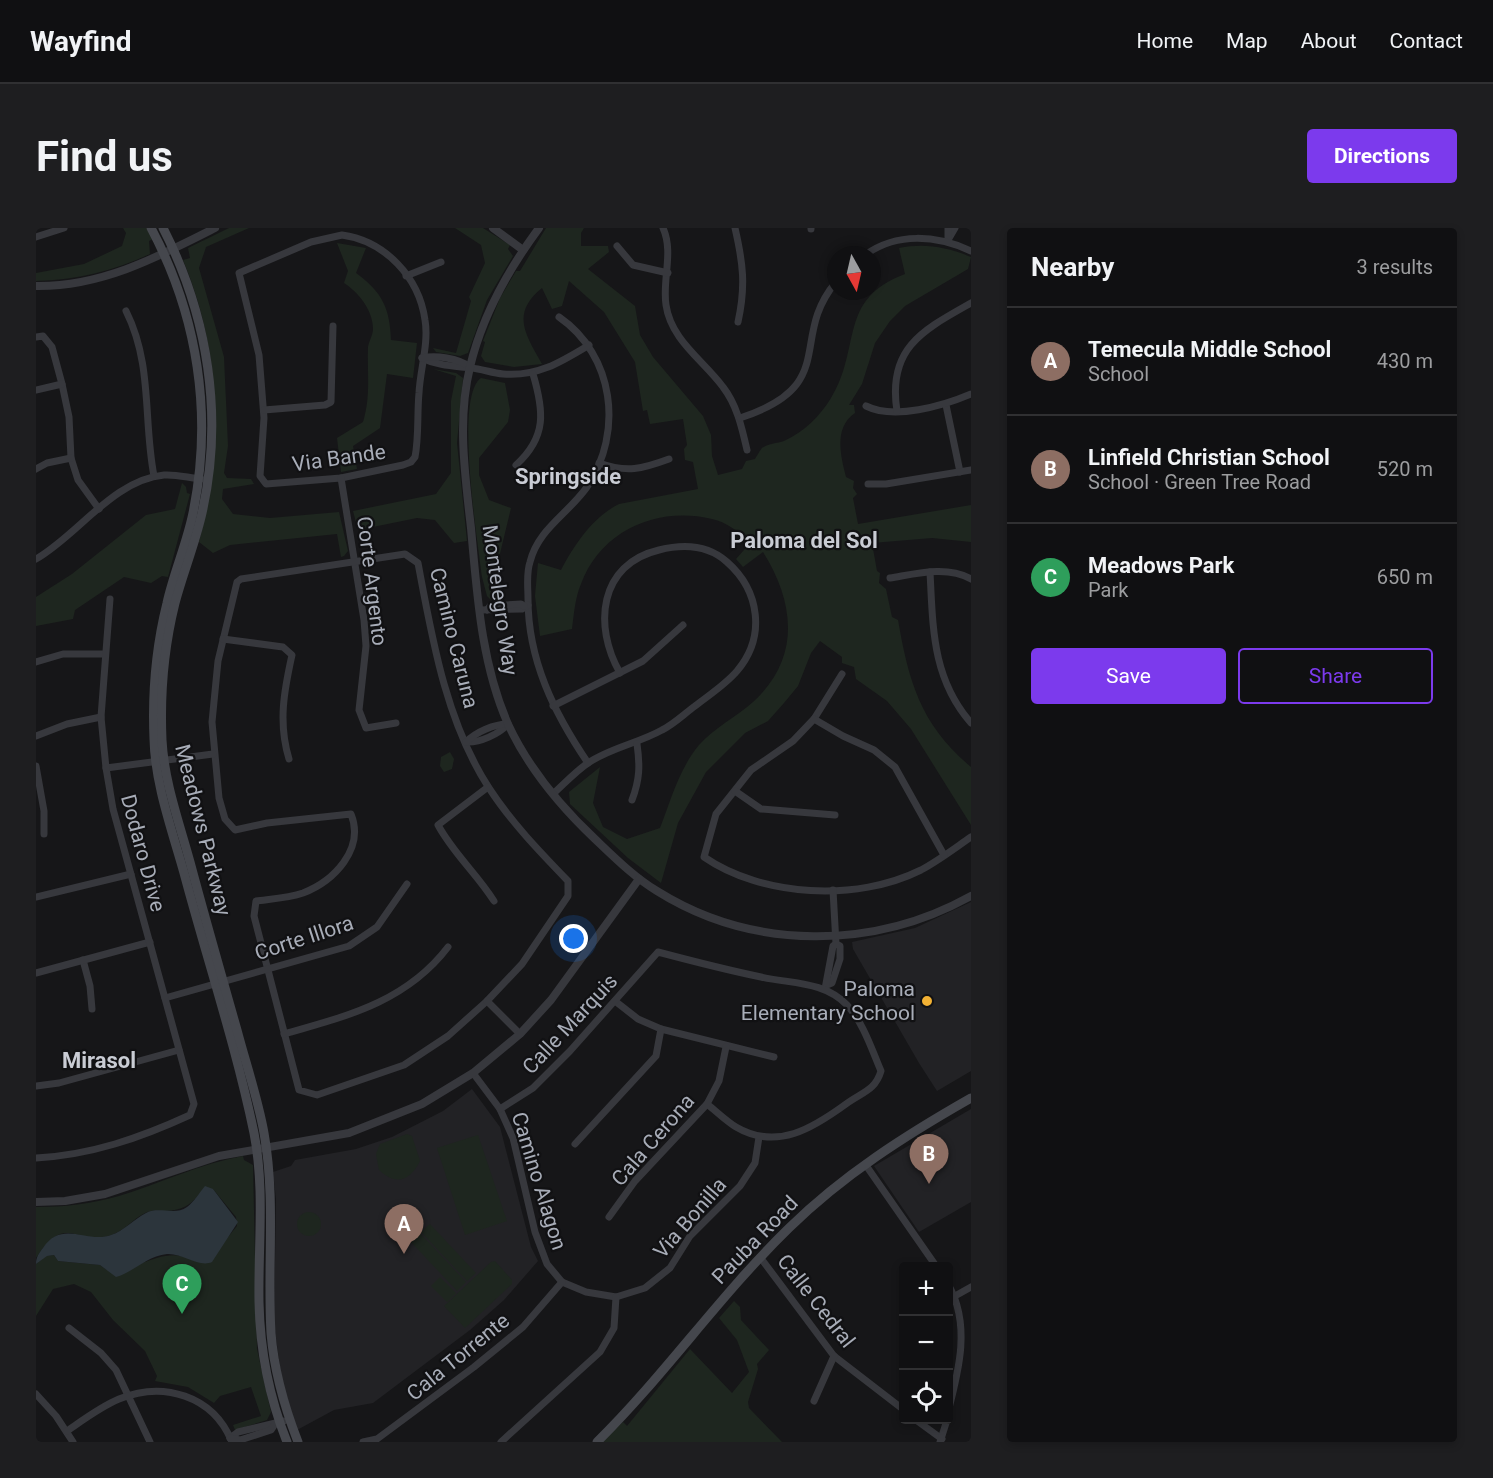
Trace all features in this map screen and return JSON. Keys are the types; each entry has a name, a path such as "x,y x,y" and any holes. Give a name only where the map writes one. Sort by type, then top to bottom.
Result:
{"main road":[{"name":"Meadows Parkway","path":"151,228 169,250 199,320 207,359 213,426 208,480 169,636 163,678 161,762 170,825 218,982 261,1149 272,1216 272,1337 279,1383 298,1442"},
{"name":"Meadows Parkway","path":"161,762 154,742 156,666 167,601 193,512 203,426 197,361 189,322 163,228"},
{"name":"Pauba Road","path":"597,1442 650,1387 760,1257 806,1212 865,1164 923,1125 971,1098"},
{"name":"Meadows Parkway","path":"261,1149 262,1216 259,1300 262,1336 268,1386 277,1423 287,1442"}],"street":[{"path":"36,237 64,228"},
{"path":"36,286 94,280 130,269 215,228"},
{"path":"493,228 523,250"},
{"name":"Montelegro Way","path":"539,228 491,304 470,367 462,435 494,687 508,724 529,762 573,819 639,879 698,913 742,928 836,940 906,924 932,915 971,896"},
{"path":"663,228 666,235 668,273 666,305 676,335 724,388 740,418 747,450"},
{"path":"735,228 742,259 745,291 738,322"},
{"path":"948,228 948,240"},
{"path":"948,240 955,228"},
{"path":"333,326 331,402 325,405 264,410 259,355 239,273 342,230 377,245 396,261 406,276 417,296 425,320 422,358 434,357 464,362 470,367 502,374 533,374 562,362 589,345"},
{"path":"878,246 908,238 948,240 971,251"},
{"path":"617,246 633,265 668,273"},
{"path":"406,276 441,262"},
{"path":"740,418 763,410 784,398 801,381 811,352 818,316 827,294"},
{"path":"897,411 894,391 897,366 912,341 935,323 971,303"},
{"path":"126,311 137,333 144,359 150,455 154,477"},
{"path":"559,317 576,329 589,345 603,372 611,413 607,443 587,486 536,544 527,582 526,605 536,660 553,706 588,763"},
{"path":"39,337 52,347 69,417 71,458 78,480 99,509"},
{"name":"Via Bande","path":"264,410 261,481 266,484 341,478 403,465 411,462 416,452 422,358"},
{"path":"516,465 531,451 540,430 541,402 533,374"},
{"path":"36,390 62,384"},
{"path":"866,406 880,413 946,405 971,394"},
{"path":"946,405 960,472"},
{"path":"36,469 47,463 71,458"},
{"path":"599,463 617,470 643,468 669,459"},
{"path":"868,484 886,484 971,470"},
{"path":"36,559 129,487 154,477 171,474 208,480"},
{"name":"Corte Argento","path":"341,478 356,561 366,646 359,710 366,728 396,723"},
{"path":"554,793 588,763 637,744 665,729 738,671 752,646 756,624 754,602 744,579 725,560 704,548 675,546 645,553 624,569 611,586 604,606 603,626 612,659 621,673"},
{"name":"Camino Caruna","path":"356,561 405,554 418,563 447,693 466,742 488,786 526,837 568,881 568,896 522,964 487,1001"},
{"path":"356,561 241,579 237,582 214,685 213,754 225,819 235,830 267,823 351,814 357,829 349,856 327,879 302,893 256,902 254,916 299,1090 317,1095 404,1065 448,1036 487,1001 520,1034"},
{"path":"930,572 937,663 947,686 971,723"},
{"path":"890,578 930,572 962,574 971,579"},
{"name":"Dodaro Drive","path":"36,1158 78,1155 119,1144 161,1129 190,1115 193,1110 179,1050 130,874 105,768 101,717 110,599"},
{"path":"483,610 490,612 522,609 526,605"},
{"path":"553,706 643,661 684,625"},
{"path":"223,639 282,648 292,655 282,709 282,736 289,759"},
{"path":"36,662 63,654 104,654"},
{"path":"842,674 814,719 793,741 751,770 716,814 704,857 724,871 750,880 793,888 833,890 884,883 920,870 971,837"},
{"path":"36,736 67,724 101,717"},
{"path":"814,719 873,750 895,767 944,855"},
{"path":"466,742 471,736 500,724 508,724"},
{"path":"632,800 641,766 637,744"},
{"path":"105,768 213,754"},
{"path":"36,766 44,812 44,834"},
{"path":"488,786 438,825 448,844 478,876 494,901"},
{"path":"735,790 761,809 835,815"},
{"path":"36,897 130,874"},
{"path":"36,1202 65,1201 105,1194 195,1162 332,1136 370,1126 422,1104 473,1073 520,1034 551,1000 639,879"},
{"name":"Corte Illora","path":"165,998 358,941 377,927 407,884"},
{"path":"707,1104 736,1127 759,1137 792,1135 819,1124 877,1084 881,1071 866,1036 848,1006 826,987 836,940 833,890"},
{"path":"36,973 150,942"},
{"path":"284,1034 358,1013 405,989 431,969 448,947"},
{"name":"Calle Marquis","path":"500,1109 533,1088 658,952 764,978 826,987"},
{"path":"83,960 90,986 92,1010"},
{"path":"615,1000 638,1019 661,1029 726,1047 774,1057"},
{"path":"575,1144 656,1056 661,1029"},
{"name":"Cala Cerona","path":"609,1217 635,1181 707,1104 719,1081 726,1047"},
{"path":"36,1086 59,1083 179,1050"},
{"name":"Camino Alagon","path":"473,1073 500,1109 513,1138 535,1232 547,1264 562,1282"},
{"name":"Via Bonilla","path":"616,1297 645,1288 670,1268 690,1236 740,1186 755,1163 759,1137"},
{"path":"865,1164 933,1262"},
{"name":"Calle Cedral","path":"760,1257 834,1356 899,1407"},
{"path":"501,1442 600,1352 614,1328 616,1297 586,1293 562,1282"},
{"name":"Cala Torrente","path":"363,1442 377,1439 474,1367 523,1327 562,1282"},
{"path":"955,1296 971,1287"},
{"path":"953,1293 963,1319 968,1348 953,1396"},
{"path":"69,1328 101,1353 116,1370 150,1442"},
{"path":"814,1401 834,1356"},
{"path":"67,1431 105,1406 129,1396 152,1391 183,1394 211,1411 231,1440 240,1440 272,1430 277,1423 289,1419"},
{"path":"36,1394 67,1431 73,1442"},
{"path":"922,1424 941,1441 946,1424"}],"shaded area":[{"path":"123,228 146,228 153,239 149,241 150,254 94,274 36,281 36,273 84,264 122,246 126,233"},
{"path":"229,228 249,228 206,247 199,268 224,357 228,446 224,473 227,478 251,479 254,484 223,489 222,499 233,514 270,518 339,512 348,551 344,556 341,557 337,534 230,545 213,553 199,542 212,471 215,400 205,329 196,294 183,260 190,258 188,248"},
{"path":"455,228 483,228 510,245 508,249 513,256 487,300 468,353 460,356 436,352 433,348 456,353 471,301 469,297 485,263 481,245"},
{"path":"546,228 584,228 581,233 581,246 608,246 609,252 588,269 635,306 640,335 653,357 703,416 711,435 712,456 718,475 742,469 746,461 755,459 762,448 791,437 811,423 822,411 840,379 860,311 867,300 881,300 881,287 884,284 905,274 899,248 935,247 971,257 968,269 905,306 890,321 875,343 862,384 849,405 854,405 855,413 844,427 840,443 846,477 854,481 853,488 857,494 853,498 858,524 971,505 971,542 932,538 872,543 877,571 880,573 879,583 886,589 892,617 898,620 907,664 920,701 940,735 971,767 971,825 911,729 887,701 856,679 854,667 842,663 842,657 820,641 811,653 798,686 784,703 768,721 745,733 706,772 678,823 661,883 628,858 570,804 569,792 600,767 593,803 603,827 627,839 660,828 681,774 692,754 711,733 753,702 769,685 786,649 787,610 774,571 763,552 743,567 736,559 752,541 717,520 672,516 634,526 617,536 602,549 590,565 581,584 572,629 540,636 535,596 538,563 561,570 585,532 601,516 619,504 698,489 693,462 685,460 684,449 687,445 683,419 650,424 647,410 643,411 635,362 604,312 569,281 562,306 552,309 542,288 526,307 524,325 542,364 514,367 485,362 481,356 485,342 483,341 500,298 516,271 520,271"},
{"path":"337,243 366,248 356,273 372,287 383,302 389,319 391,340 417,343 413,378 387,374 380,428 353,446 357,469 341,472 337,438 363,422 368,394 368,347 373,329 368,308 344,283 348,271"},
{"path":"433,369 456,373 463,378 457,443 467,541 454,543 435,520 417,518 358,530 353,511 436,494 451,473 451,401 456,376"},
{"path":"481,378 505,383 510,410 508,422 479,458 479,475 489,500 511,508 496,570 492,601 487,596 482,577 468,440 473,390"},
{"path":"182,483 187,493 190,494 168,577 162,576 151,583 124,577 75,610 73,619 36,626 36,597 72,574 146,515 175,509"},
{"path":"450,752 454,759 452,769 444,772 440,766 441,757"},
{"name":"Paloma Elementary School","path":"971,902 971,1071 937,1091 853,949 852,942 915,928"},
{"path":"472,1089 500,1127 531,1247 538,1261 504,1300 470,1330 373,1403 334,1410 297,1430 282,1381 274,1324 276,1199 273,1172 291,1166 295,1160 356,1149 392,1137 443,1111"},
{"path":"971,1109 971,1202 919,1232 874,1166"},
{"path":"407,1134 412,1136 420,1161 407,1177 391,1178 379,1170 376,1154 380,1144"},
{"path":"478,1135 507,1221 465,1235 437,1148"},
{"path":"243,1156 244,1160 253,1165 257,1349 271,1412 267,1420 235,1430 233,1425 261,1416 251,1387 220,1396 214,1403 188,1387 155,1381 157,1376 145,1351 113,1320 91,1292 74,1284 53,1289 36,1316 36,1264 46,1256 54,1255 58,1261 100,1265 107,1270 165,1256 177,1255 190,1258 228,1237 237,1226 236,1217 213,1189 203,1189 194,1200 180,1209 147,1212 118,1232 108,1236 63,1233 46,1244 36,1258 36,1207 109,1199 211,1164"},
{"path":"205,1186 213,1189 238,1222 212,1262 196,1262 173,1254 160,1255 116,1277 100,1265 58,1261 54,1255 47,1256 36,1264 37,1257 50,1239 58,1235 102,1237 111,1235 151,1211 182,1210 192,1203"},
{"path":"309,1212 318,1215 321,1224 318,1233 309,1236 300,1233 297,1224 300,1215"},
{"path":"430,1224 476,1273 467,1281 421,1232"},
{"path":"420,1233 466,1282 457,1291 411,1242"},
{"path":"495,1261 512,1280 512,1284 465,1328 444,1306 491,1262"},
{"path":"440,1277 456,1293 447,1302 431,1286"},
{"path":"734,1301 740,1307 741,1320 769,1350 757,1364 758,1369 748,1402 749,1408 782,1442 602,1442 623,1422 627,1426 690,1349 732,1393 749,1372 737,1340 719,1318"}],"place":[{"name":"Paloma Elementary School","path":"927,1001"},
{"name":"Linfield Christian School","path":"929,1184"},
{"name":"Temecula Middle School","path":"404,1254"},
{"name":"Meadows Park","path":"182,1314"}],"district":[{"name":"Springside","path":"568,476"},
{"name":"Paloma del Sol","path":"804,540"},
{"name":"Mirasol","path":"99,1060"}]}
